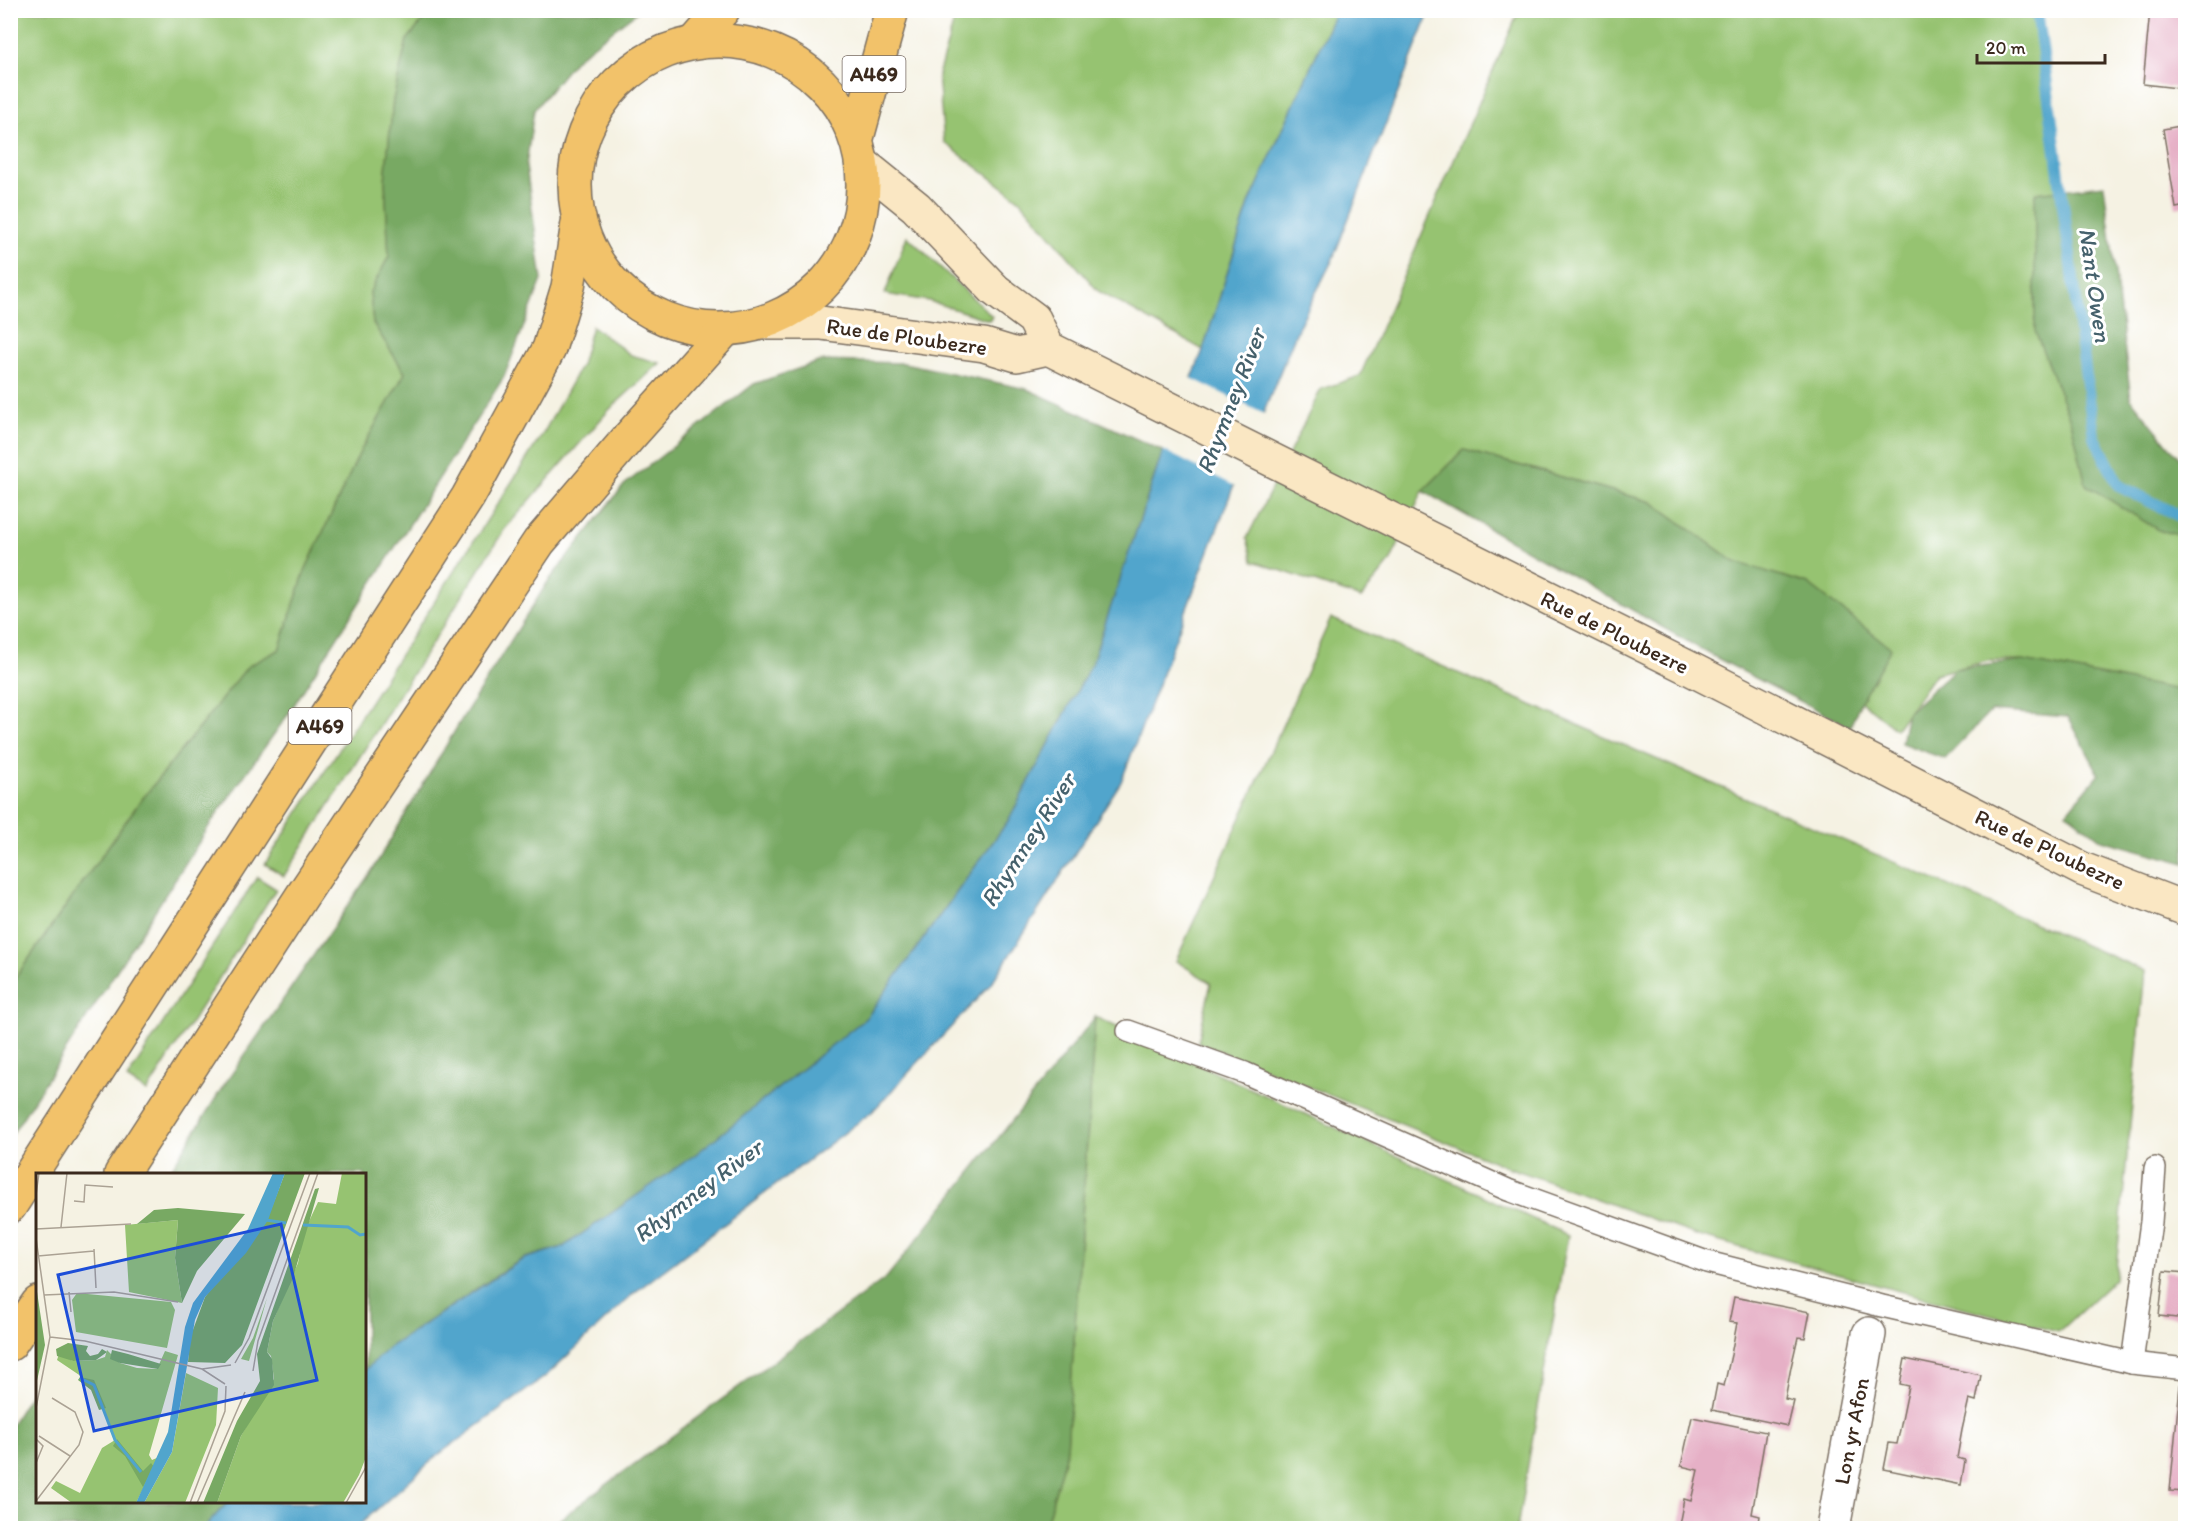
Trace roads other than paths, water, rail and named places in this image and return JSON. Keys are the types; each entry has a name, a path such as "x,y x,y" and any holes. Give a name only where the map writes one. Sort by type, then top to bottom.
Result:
{"main road":[{"path":"695,42 723,10"},
{"name":"A469","path":"860,151 892,10"},
{"path":"736,40 776,51 811,72 838,102 860,151 861,218 840,267 802,305 765,323 725,330 676,324 633,302 598,267 578,223 573,174 585,128 611,87 649,57 695,42 736,40"},
{"name":"A469","path":"10,1206 468,496 549,349 568,287 578,223"},
{"path":"122,1173 302,896 539,542 725,330"},
{"path":"10,1344 36,1306"}],"street":[{"path":"860,151 995,290 1034,319 1048,348"},
{"name":"Rue de Ploubezre","path":"765,323 821,323 984,345 1017,354 1048,348 1154,403 1687,667 2082,869 2186,909"},
{"name":"Lon yr Afon","path":"1833,1528 1869,1334"}],"lane":[{"path":"1128,1031 1245,1073 1508,1190 1707,1262 2133,1363 2186,1369"},
{"path":"2133,1363 2151,1222 2155,1168"}],"water":[{"name":"Rhymney River","path":"1336,11 1430,11 1332,261 1299,326 1232,490 1121,782 991,984 873,1111 634,1293 546,1376 438,1455 356,1528 204,1528 227,1503 366,1503 366,1369 388,1348 523,1259 563,1247 696,1154 867,1017 1008,821 1092,663 1163,451 1203,350 1249,204"}],"waterway":[{"name":"Nant Owen","path":"2037,10 2094,436 2119,486 2186,519"}]}
